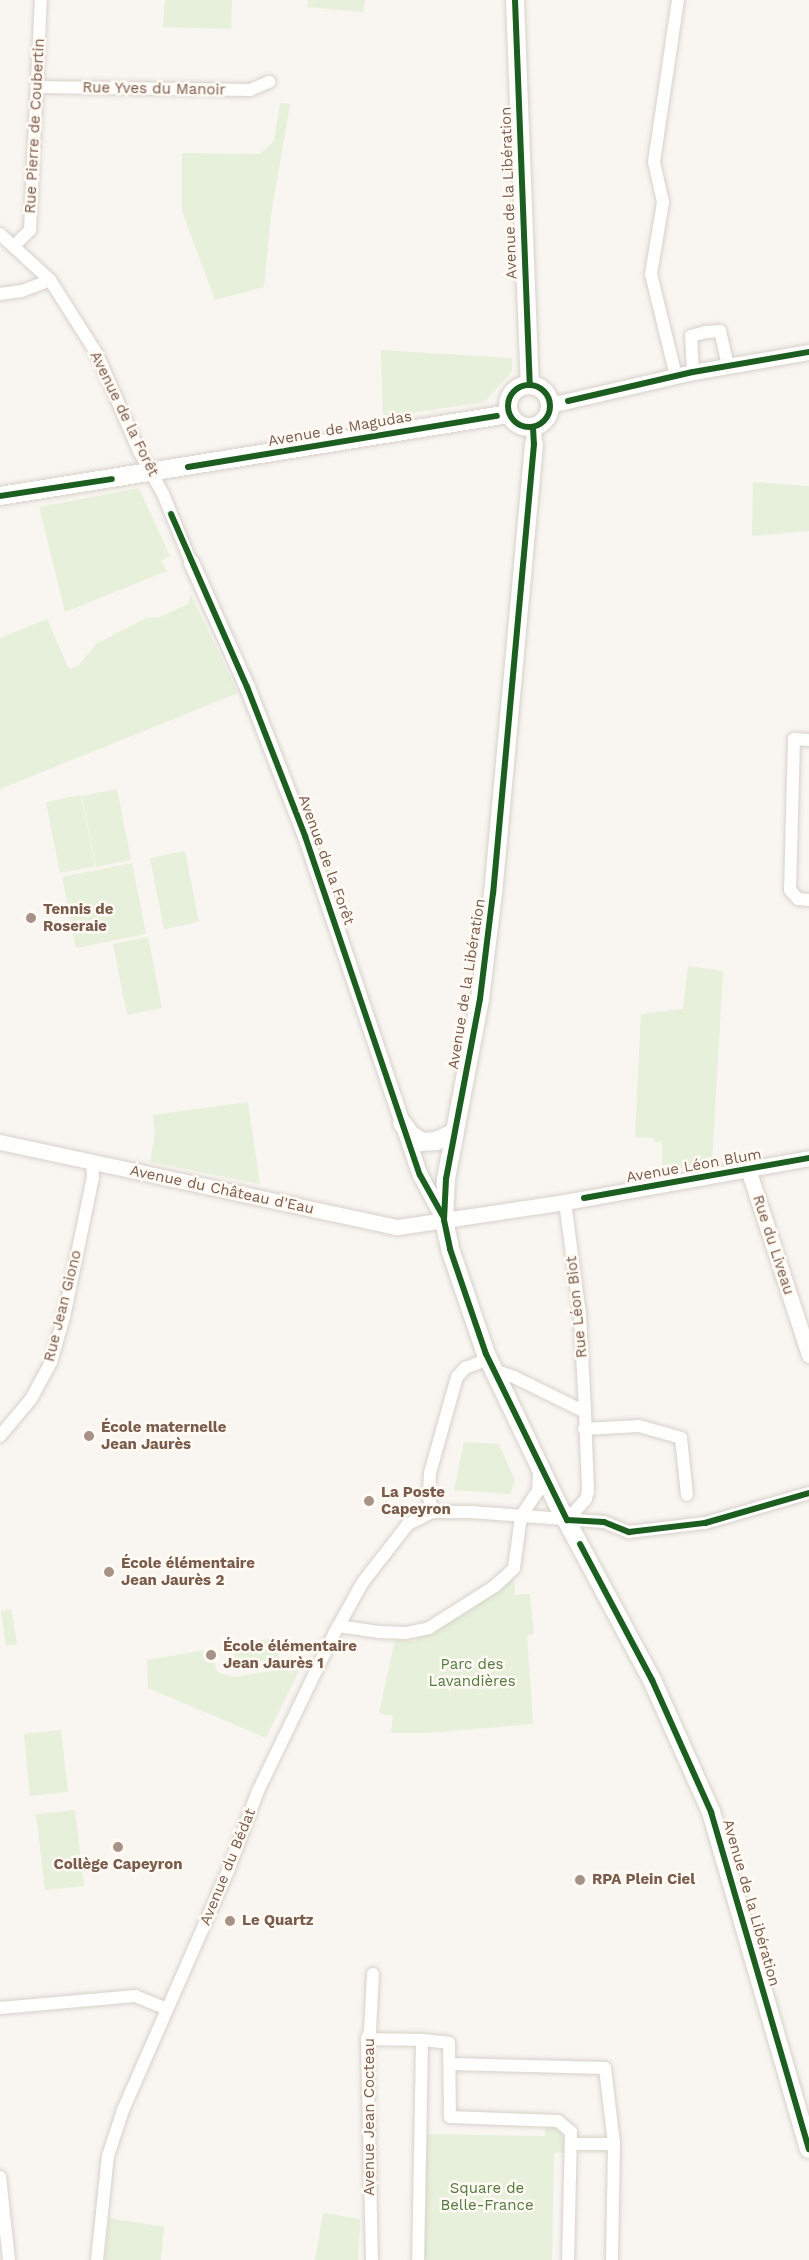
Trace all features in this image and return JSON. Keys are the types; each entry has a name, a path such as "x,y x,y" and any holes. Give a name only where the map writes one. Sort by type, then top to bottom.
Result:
{"main road":[{"name":"Avenue de la Libération","path":"515,0 523,252 531,363 530,385"},
{"path":"530,385 542,389 550,405 534,436 509,414 508,407 512,394 517,389 530,385"},
{"name":"Avenue de Magudas","path":"0,496 509,414"},
{"name":"Avenue de la Libération","path":"534,436 493,893 480,999 446,1179 444,1220 450,1249 490,1364 538,1464 652,1680 711,1812 809,2149"},
{"path":"402,1123 411,1135 422,1142 436,1141 455,1132"}],"street":[{"name":"Rue Pierre de Coubertin","path":"14,246 30,230 41,0"},
{"path":"676,376 651,274 663,202 654,162 678,0"},
{"name":"Rue Yves du Manoir","path":"37,87 250,90 269,82"},
{"name":"Avenue de la Forêt","path":"0,234 50,280 97,354 139,451 163,494 247,687 305,836 420,1175 444,1220"},
{"path":"0,294 22,291 50,280"},
{"path":"693,372 691,336 706,332 720,331 728,365"},
{"path":"550,405 693,372 809,352"},
{"path":"809,740 794,739 790,890 798,899 809,900"},
{"name":"Avenue du Château d'Eau","path":"0,1142 398,1227 444,1220"},
{"name":"Avenue Léon Blum","path":"444,1220 565,1202 809,1158"},
{"name":"Rue Jean Giono","path":"0,1436 31,1399 51,1362 64,1317 91,1188 92,1163"},
{"name":"Rue du Liveau","path":"748,1169 809,1355"},
{"name":"Rue Léon Biot","path":"565,1202 580,1315 588,1492 586,1499 567,1520"},
{"path":"585,1412 490,1364 465,1368 457,1377 430,1473 429,1498 433,1512 604,1522 629,1532 705,1524 809,1493"},
{"path":"584,1429 639,1426 681,1438 687,1495"},
{"path":"338,1626 406,1633 429,1628 495,1586 514,1568 521,1516 538,1491 538,1464"},
{"name":"Avenue du Bédat","path":"97,2260 108,2156 123,2110 229,1868 258,1791 338,1626 363,1582 387,1548 408,1524 433,1512"},
{"name":"Avenue Jean Cocteau","path":"372,2260 367,2039 370,2031 373,1974"},
{"path":"0,2008 135,1996 168,2009"},
{"path":"367,2039 449,2043 450,2117 558,2121 571,2132 568,2260"},
{"path":"418,2260 422,2040"},
{"path":"450,2064 605,2068 614,2144 612,2260"},
{"path":"572,2144 614,2144"},
{"path":"0,2177 9,2260"}],"green space":[{"path":"165,0 232,0 231,29 163,27"},
{"path":"308,0 365,0 364,12 307,7"},
{"path":"280,103 290,104 271,215 264,287 215,300 182,211 182,153 260,154 274,141"},
{"path":"381,350 512,358 512,371 485,402 383,417"},
{"path":"753,482 809,486 809,531 752,536"},
{"path":"139,488 170,556 161,561 167,571 65,612 39,507"},
{"path":"191,595 238,693 0,789 0,638 47,619 69,669 78,666 96,644 148,617 158,618 188,604"},
{"path":"117,789 131,860 96,867 82,796"},
{"path":"81,795 95,866 60,873 46,802"},
{"path":"185,851 199,922 164,929 150,858"},
{"path":"132,863 146,934 76,948 62,877"},
{"path":"148,937 162,1008 127,1015 113,944"},
{"path":"688,966 723,971 712,1162 663,1171 662,1142 654,1142 654,1138 635,1137 641,1014 683,1009"},
{"path":"248,1102 260,1184 150,1162 155,1134 153,1115"},
{"path":"464,1442 499,1444 515,1480 510,1494 454,1490"},
{"name":"Parc des Lavandières","path":"514,1579 515,1595 530,1594 534,1634 527,1635 533,1724 426,1733 391,1733 393,1716 379,1713 395,1640 416,1641 418,1634 429,1634"},
{"path":"11,1609 17,1644 6,1646 1,1611"},
{"path":"276,1638 280,1662 235,1668 232,1644"},
{"path":"210,1649 217,1672 232,1677 301,1667 266,1738 148,1688 147,1660"},
{"path":"61,1730 68,1792 30,1796 24,1734"},
{"path":"75,1810 84,1886 45,1890 36,1814"},
{"name":"Square de Belle-France","path":"546,2125 555,2126 565,2138 564,2153 554,2153 552,2260 419,2260 421,2134 545,2136"},
{"path":"323,2213 360,2219 358,2260 315,2260"},
{"path":"109,2218 164,2227 161,2260 105,2260"}],"cycle path":[{"path":"515,0 530,385"},
{"path":"568,401 693,372 809,352"},
{"path":"529,385 544,391 550,406 544,421 529,427 514,421 508,406 514,391 529,385"},
{"path":"188,467 497,416"},
{"path":"533,427 534,444 493,893 480,999 446,1179 444,1220 450,1249 486,1354 567,1520 604,1522 629,1532 705,1523 809,1493"},
{"path":"0,496 112,479"},
{"path":"171,514 247,687 305,836 420,1175 444,1218"},
{"path":"584,1198 809,1158"},
{"path":"580,1544 652,1680 711,1812 809,2149"}],"place":[{"name":"Tennis de Roseraie","path":"31,918"},
{"name":"École maternelle Jean Jaurès","path":"89,1436"},
{"name":"La Poste Capeyron","path":"369,1501"},
{"name":"École élémentaire Jean Jaurès 2","path":"109,1572"},
{"name":"École élémentaire Jean Jaurès 1","path":"211,1655"},
{"name":"Collège Capeyron","path":"118,1847"},
{"name":"RPA Plein Ciel","path":"580,1880"},
{"name":"Le Quartz","path":"230,1921"}]}
